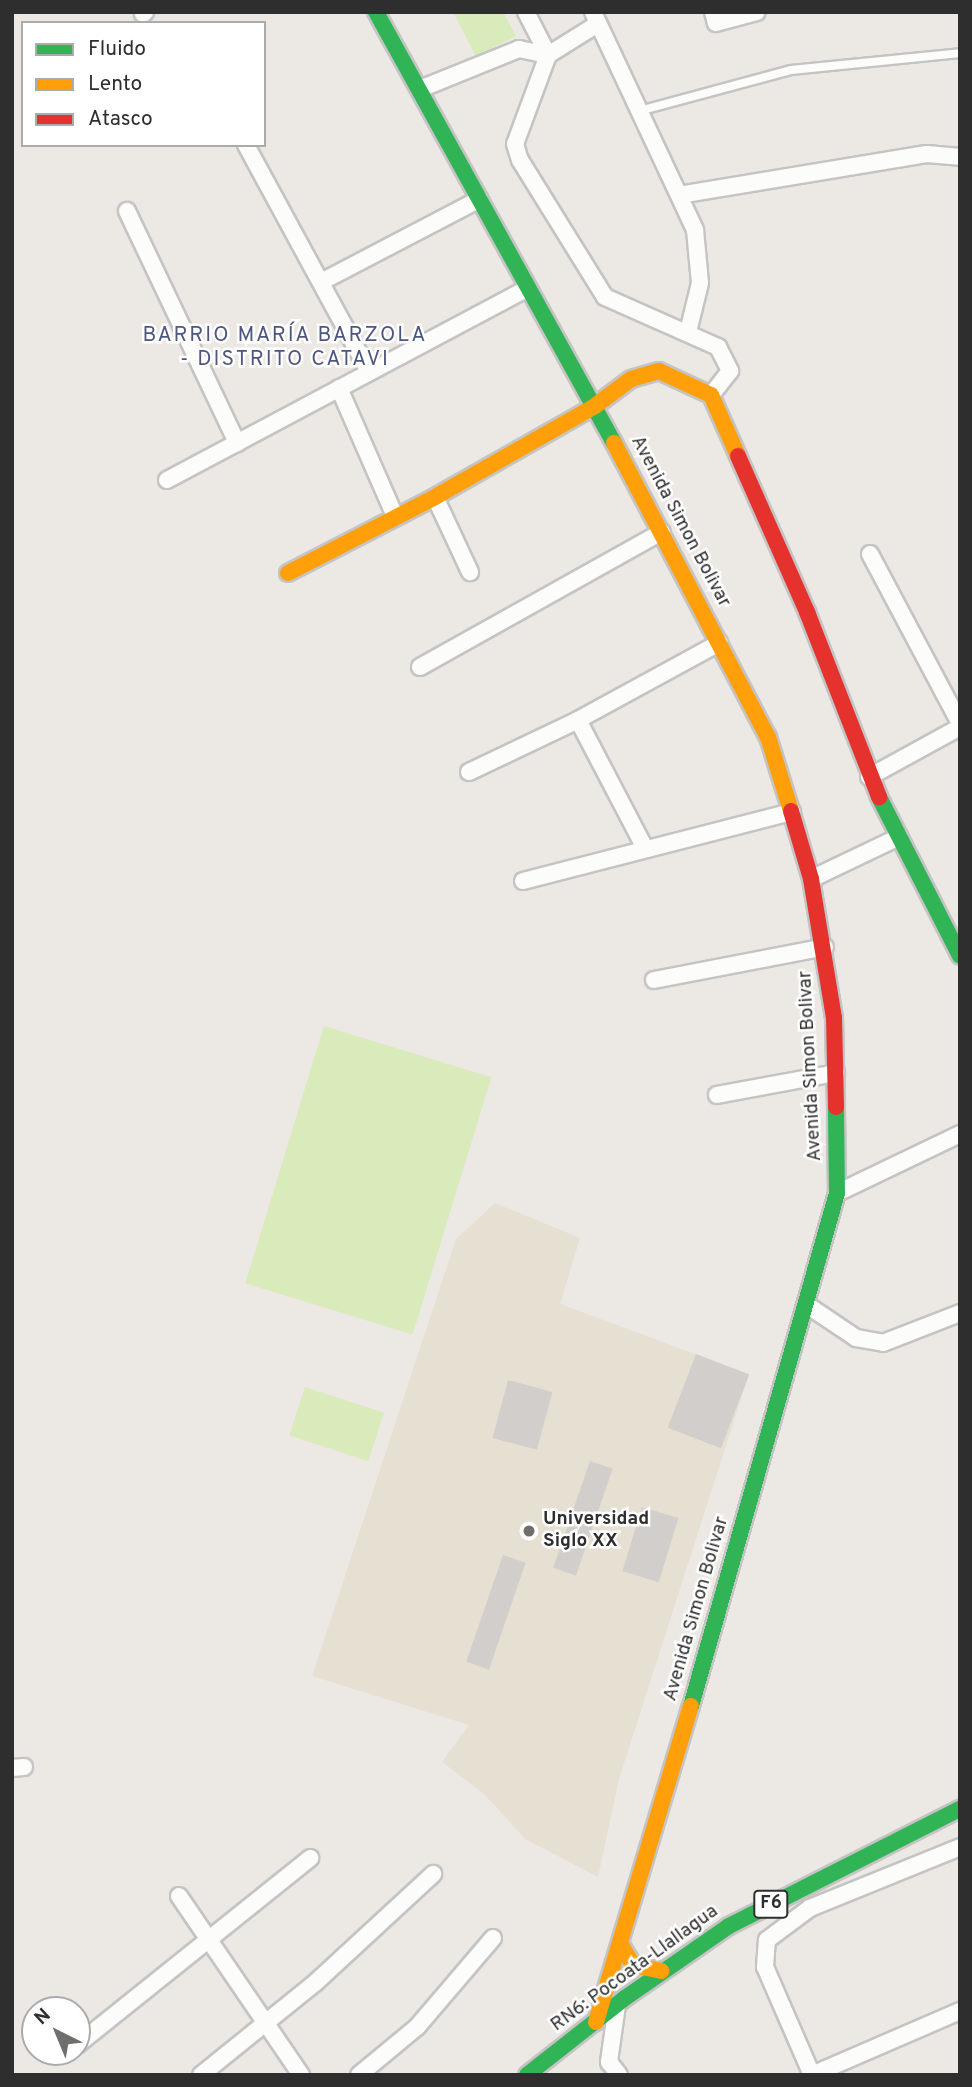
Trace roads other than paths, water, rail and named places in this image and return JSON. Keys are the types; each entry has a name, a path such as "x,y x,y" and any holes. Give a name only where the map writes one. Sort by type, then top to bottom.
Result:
{"main road":[{"name":"Avenida Simon Bolivar","path":"376,12 594,406 768,737 811,879 825,947 836,1073 837,1193 621,1945 596,2022"},
{"path":"288,573 395,516 435,498 594,406 631,379 659,371 711,395 807,612 869,777 960,956"},
{"name":"RN6: Pocoata-Llallagua","path":"527,2075 662,1971 729,1926 960,1810"},
{"path":"621,1945 633,1965 662,1971"}],"street":[{"path":"526,12 548,55"},
{"path":"713,12 716,23 757,12"},
{"path":"688,332 701,263 695,230 594,18 548,55 515,144 520,160 605,297 718,346 730,371 711,395"},
{"path":"420,89 519,50 548,55"},
{"path":"247,147 369,372"},
{"path":"679,195 927,154 960,158"},
{"path":"321,282 480,199"},
{"path":"127,211 237,443"},
{"path":"167,480 528,288"},
{"path":"339,388 395,516"},
{"path":"435,498 470,572"},
{"path":"420,667 662,532"},
{"path":"869,777 960,725 870,554"},
{"path":"469,772 578,720 719,643"},
{"path":"578,720 644,846"},
{"path":"523,881 644,846 792,812"},
{"path":"811,879 898,837"},
{"path":"654,980 825,947"},
{"path":"717,1094 836,1073"},
{"path":"837,1193 960,1134"},
{"path":"807,1305 856,1338 883,1343 960,1313"},
{"path":"960,1847 810,1908 767,1940 765,1967 812,2075 960,2011"},
{"path":"91,2034 310,1858"},
{"path":"201,2075 266,2024 433,1874"},
{"path":"179,1896 301,2075"},
{"path":"359,2075 417,2027 493,1938"},
{"path":"617,2005 609,2062 618,2075"}],"lane":[{"path":"637,112 791,70 960,53"}],"place":[{"name":"Universidad Siglo XX","path":"529,1531"}],"district":[{"name":"BARRIO MARÍA BARZOLA - DISTRITO CATAVI","path":"285,348"}]}
